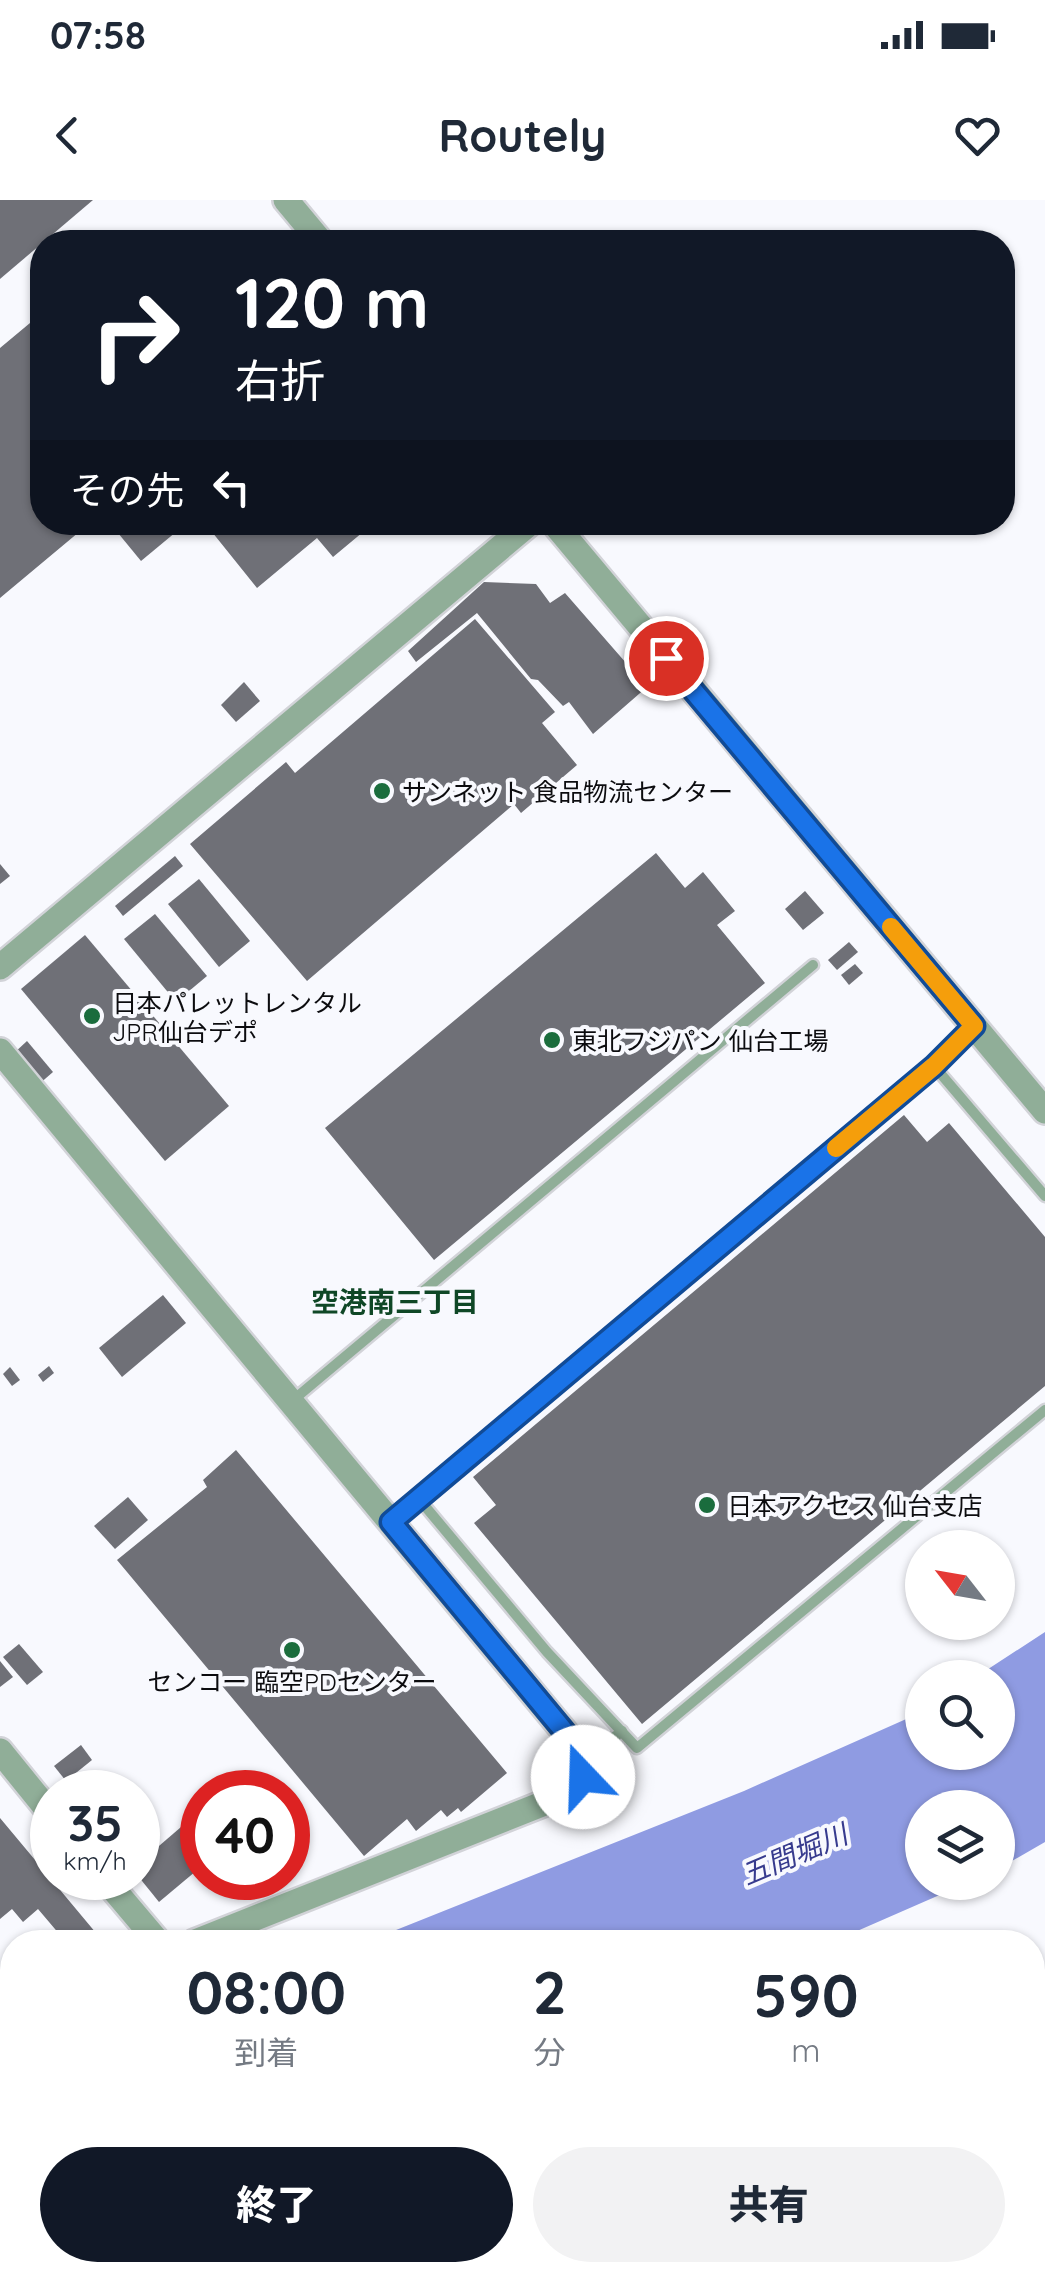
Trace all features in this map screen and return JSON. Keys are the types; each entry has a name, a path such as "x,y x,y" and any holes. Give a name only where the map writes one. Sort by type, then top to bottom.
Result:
{"street":[{"path":"286,200 311,230"},
{"path":"0,967 516,535"},
{"path":"564,535 1045,1112"},
{"path":"0,1051 578,1748 584,1762 583,1777 560,1797 225,1930"},
{"path":"0,1751 30,1787"},
{"path":"123,1900 148,1930"}],"lane":[{"path":"291,1402 813,965"},
{"path":"391,1522 934,1066 974,1026"},
{"path":"934,1066 1045,1196"},
{"path":"419,1499 546,1652 637,1748 1045,1410"},
{"path":"584,1762 622,1731"}],"water":[{"name":"五間堀川","path":"1045,1632 1045,1842 1015,1859 1015,1790 905,1790 905,1900 928,1900 859,1930 396,1930 744,1791 905,1720 905,1770 1015,1770 1015,1660 1002,1660"}],"building":[{"path":"0,200 93,200 58,230 30,230 30,254 0,279"},
{"path":"30,323 30,535 75,535 0,598 0,348"},
{"path":"120,535 172,535 141,561"},
{"path":"214,535 359,535 333,557 317,538 257,588"},
{"path":"484,582 536,584 550,603 565,593 647,687 593,734 569,702 563,706 538,680 531,679 477,613 416,662 408,651"},
{"path":"475,619 555,712 542,723 577,765 521,813 514,804 307,981 190,844 286,762 295,773"},
{"path":"244,682 260,701 236,722 221,705"},
{"path":"656,853 685,888 703,872 735,911 717,925 765,983 434,1260 325,1128"},
{"path":"175,856 183,866 123,916 115,906"},
{"path":"0,864 10,876 0,884"},
{"path":"199,879 250,941 219,967 168,904"},
{"path":"805,891 824,913 803,930 785,909"},
{"path":"155,914 207,976 176,1002 124,939"},
{"path":"85,935 229,1106 165,1161 21,989"},
{"path":"849,942 858,952 837,970 828,960"},
{"path":"855,964 863,973 849,985 841,975"},
{"path":"27,1041 53,1072 38,1085 13,1054"},
{"path":"904,1115 927,1142 949,1123 1045,1237 1045,1386 642,1724 474,1523 496,1505 473,1477"},
{"path":"163,1295 186,1323 122,1377 99,1348"},
{"path":"49,1366 54,1373 43,1382 38,1375"},
{"path":"10,1367 20,1380 12,1386 3,1374"},
{"path":"236,1450 507,1773 461,1812 458,1808 447,1817 441,1810 416,1831 407,1819 364,1856 310,1791 310,1770 292,1770 117,1560 207,1487 203,1480"},
{"path":"128,1497 148,1520 115,1549 94,1526"},
{"path":"19,1644 43,1672 27,1685 3,1657"},
{"path":"0,1661 13,1677 0,1687"},
{"path":"81,1745 92,1760 80,1770 57,1770 54,1766"},
{"path":"0,1818 30,1854 30,1900 68,1900 93,1930 56,1930 38,1909 23,1922 12,1909 0,1919"},
{"path":"180,1828 180,1884 159,1902 157,1900 160,1845"}],"slow traffic":[{"path":"836,1148 934,1066 974,1026 891,927"}],"place":[{"name":"サンネット 食品物流センター","path":"382,791"},
{"name":"日本パレットレンタル JPR仙台デポ","path":"92,1016"},
{"name":"東北フジパン 仙台工場","path":"552,1040"},
{"name":"日本アクセス 仙台支店","path":"707,1505"},
{"name":"センコー 臨空PDセンター","path":"292,1650"}],"district":[{"name":"空港南三丁目","path":"395,1301"}],"route":[{"path":"583,1777 584,1762 578,1748 391,1522 934,1066 974,1026 666,658"}]}
